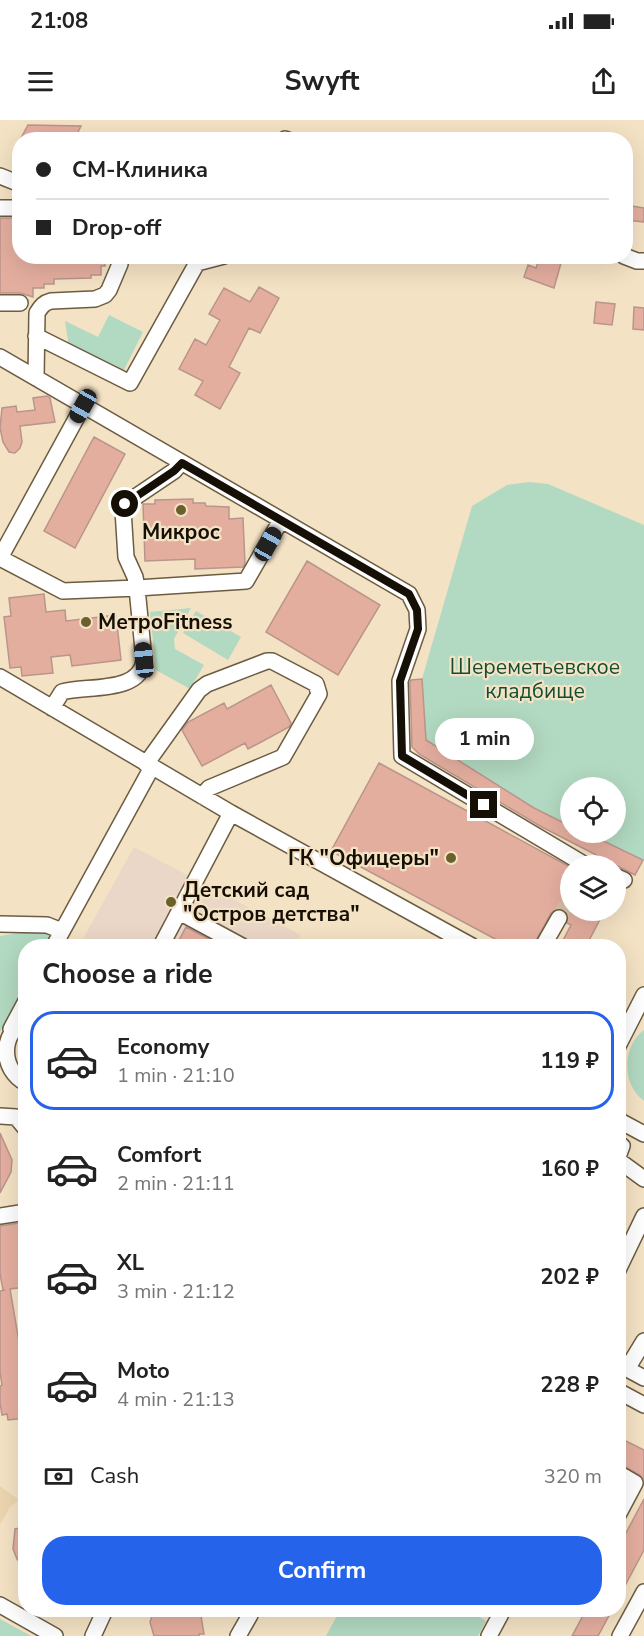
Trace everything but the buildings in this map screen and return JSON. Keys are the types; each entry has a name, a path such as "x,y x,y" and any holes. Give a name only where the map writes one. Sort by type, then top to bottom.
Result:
{"street":[{"path":"36,378 37,313 45,302 100,298 110,290 120,264"},
{"path":"36,336 130,383 196,264"},
{"path":"0,303 20,303"},
{"path":"0,357 409,594 417,610 418,629 400,681 402,756 568,855"},
{"path":"83,406 0,558 63,591 246,581 281,520"},
{"path":"52,708 62,692 122,685 141,669 144,660 135,577 126,557 123,510 125,504 174,471 182,463"},
{"path":"58,939 149,766 199,690 207,684 267,661 272,661 316,684 319,694 283,757 212,787 202,796"},
{"path":"0,677 231,813 459,939"},
{"path":"165,939 231,813"},
{"path":"179,912 229,939"},
{"path":"547,939 559,918"},
{"path":"0,924 47,926 62,932"},
{"path":"626,1030 644,995"},
{"path":"18,1015 4,1038 1,1060 7,1070 18,1079"},
{"path":"11,1029 18,1025"},
{"path":"0,1116 16,1117 18,1119"},
{"path":"626,1124 644,1134"},
{"path":"626,1165 644,1179"},
{"path":"0,1216 18,1213"},
{"path":"626,1243 644,1216"},
{"path":"626,1364 644,1341"},
{"path":"626,1371 644,1378"},
{"path":"626,1396 644,1406"},
{"path":"626,1478 635,1483 626,1500"},
{"path":"620,1636 644,1592"},
{"path":"0,1605 18,1615"},
{"path":"21,1617 55,1636"},
{"path":"93,1636 102,1617"},
{"path":"238,1636 249,1617"},
{"path":"489,1636 499,1617"}],"shaded area":[{"name":"Детский сад \"Остров детства\"","path":"134,847 301,935 299,939 83,939"},
{"path":"0,1486 18,1501 10,1507 0,1525"}],"green space":[{"path":"109,315 143,332 122,374 69,347 65,321 98,337"},
{"name":"Шереметьевское кладбище","path":"530,482 548,484 644,525 644,861 606,843 626,843 626,777 560,777 560,821 534,808 426,740 422,679 472,506 507,485"},
{"path":"191,608 174,639 175,649 204,665 190,689 156,670 150,612"},
{"path":"196,611 241,637 228,660 183,633"},
{"path":"41,929 50,931 52,936 50,939 18,939 18,999 0,1032 0,936"},
{"path":"644,1030 644,1101 631,1085 627,1065 631,1045"},
{"path":"336,1617 479,1617 486,1621 478,1636 326,1636"},
{"path":"0,1619 31,1636 0,1636"}],"place":[{"name":"Микрос","path":"181,510"},
{"name":"МетроFitness","path":"86,622"},
{"name":"ГК \"Офицеры\"","path":"451,858"},
{"name":"Детский сад \"Остров детства\"","path":"171,902"}],"route":[{"path":"125,504 174,471 182,463 409,594 417,610 418,629 400,681 402,756 484,805"}]}
